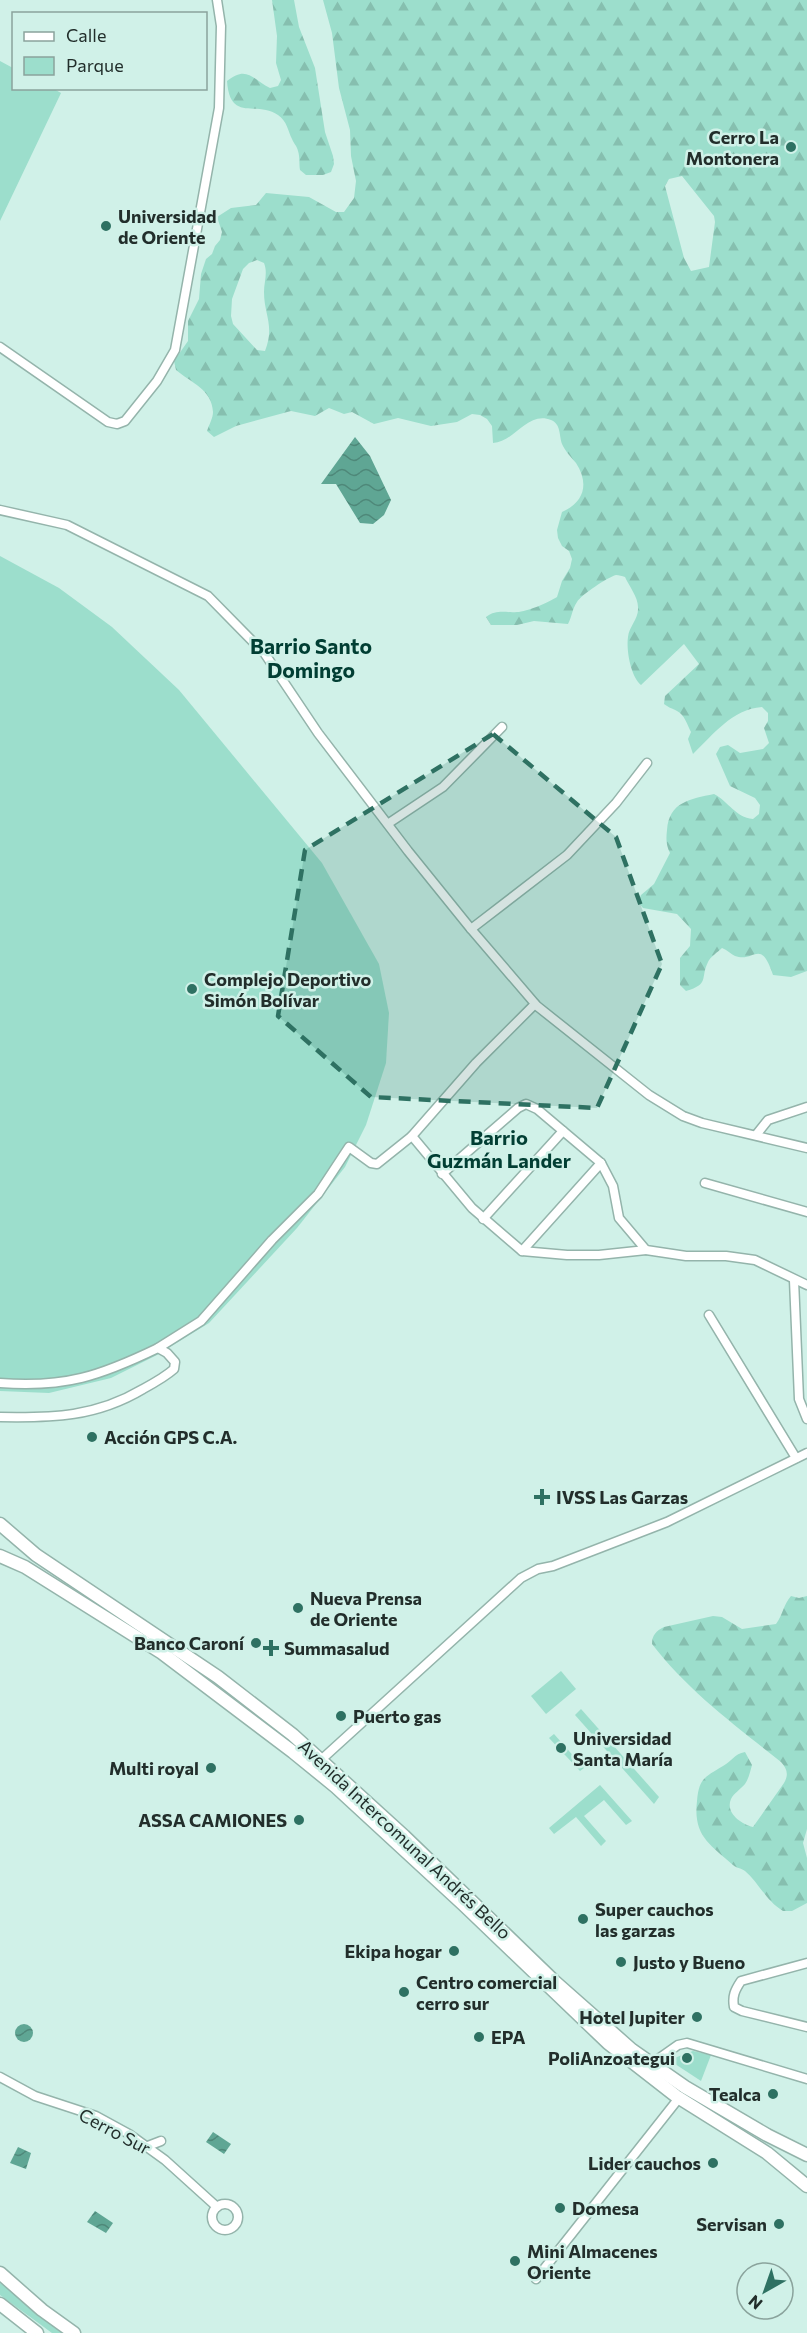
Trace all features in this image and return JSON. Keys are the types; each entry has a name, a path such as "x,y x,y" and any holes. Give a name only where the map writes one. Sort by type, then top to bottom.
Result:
{"main road":[{"name":"Avenida Intercomunal Andrés Bello","path":"0,1524 56,1570 218,1677 322,1759 484,1910 582,2006 651,2064 729,2113 807,2155"},
{"name":"Avenida Intercomunal Andrés Bello","path":"0,1556 25,1567 162,1653 293,1752 340,1791 464,1905 594,2031 639,2069 679,2098 767,2153 807,2186"},
{"path":"0,2273 42,2310 74,2333"},
{"path":"0,2304 37,2333"}],"street":[{"path":"0,347 108,423 117,424 125,421 168,364 175,350 219,108 221,26 217,0"},
{"path":"0,510 67,525 208,596 265,654 318,733 408,851 471,930 535,1004 666,1106 702,1123 807,1148"},
{"path":"389,824 443,787 502,728"},
{"path":"471,930 567,855 616,803 647,763"},
{"path":"0,1383 56,1384 106,1372 158,1348 201,1321 272,1240 318,1194 349,1148 371,1163 377,1164 412,1136 476,1063 535,1004"},
{"path":"442,1174 518,1108 526,1104 537,1108 601,1163 614,1186 619,1218 646,1250"},
{"path":"756,1135 768,1120 807,1107"},
{"path":"483,1219 563,1131"},
{"path":"412,1136 442,1174 483,1219 522,1251 588,1256 646,1250 686,1256 726,1256 755,1260 807,1285"},
{"path":"522,1251 601,1163"},
{"path":"705,1183 807,1212"},
{"path":"794,1280 799,1399 807,1419"},
{"path":"709,1315 796,1458"},
{"path":"0,1417 65,1417 122,1401 174,1369 175,1362 158,1348"},
{"path":"322,1759 521,1578 538,1569 553,1566 667,1522 807,1453"},
{"path":"807,1963 741,1981 735,1990 733,2000 735,2007 741,2012 807,2027"},
{"path":"651,2064 678,2045 687,2043 807,2079"},
{"name":"Cerro Sur","path":"0,2077 34,2096 96,2116 148,2146 217,2207"},
{"path":"536,2279 679,2098"},
{"path":"148,2146 160,2141"}],"highlighted area":[{"path":"493,734 616,837 662,964 597,1108 371,1097 278,1016 305,850"}],"green space":[{"path":"272,0 294,0 299,27 315,68 325,132 334,164 331,172 323,175 306,175 300,170 298,149 281,117 270,111 239,106 233,102 229,94 227,81 240,74 249,75 270,88 278,86 281,80 276,63 277,36"},
{"path":"323,0 807,0 807,971 791,977 773,975 761,954 748,957 735,956 722,948 709,960 701,983 686,991 680,985 680,958 690,946 691,929 677,914 643,908 638,902 641,895 654,884 670,853 666,839 669,821 672,813 682,803 714,794 747,818 753,819 759,814 760,805 755,798 730,786 716,754 720,747 728,745 740,753 763,749 769,743 764,728 768,721 768,713 762,707 741,713 724,724 693,754 688,739 691,732 684,718 680,713 664,704 665,696 699,664 684,644 641,685 637,681 630,663 628,642 629,633 637,615 638,603 625,577 612,576 579,599 568,624 534,621 517,625 491,625 486,617 497,612 526,610 557,597 562,581 570,568 572,559 569,551 562,546 557,530 562,512 576,503 580,497 583,478 576,463 563,447 558,427 554,422 543,418 535,420 508,438 493,443 492,426 480,415 472,414 457,422 431,426 398,418 374,424 352,412 344,414 329,408 315,416 291,411 236,426 214,437 207,431 213,412 209,398 200,387 176,370 174,361 188,341 188,321 199,299 201,274 206,259 212,254 220,240 222,232 217,217 231,208 256,205 266,193 309,197 336,212 344,212 354,198 356,181 351,156 350,130 339,88 332,33","holes":["682,176 714,216 715,222 709,267 691,271 684,258 665,186 669,179","257,260 264,263 266,270 264,300 269,334 265,351 257,350 233,324 231,316 232,299 243,269 249,263"]},
{"path":"0,61 12,67 12,90 56,90 61,93 0,221"},
{"name":"Complejo Deportivo Simón Bolívar","path":"0,556 59,588 112,627 179,690 322,863 379,964 389,1013 386,1063 366,1125 345,1167 297,1228 209,1323 157,1355 111,1378 49,1393 0,1391"},
{"path":"791,1596 799,1598 807,1596 807,1829 803,1843 807,1858 807,1903 792,1911 783,1911 745,1871 734,1866 704,1838 696,1813 699,1787 704,1779 745,1752 752,1765 745,1784 731,1799 730,1809 739,1821 753,1827 784,1783 786,1769 781,1762 697,1692 652,1644 655,1634 664,1627 713,1616 722,1617 742,1629 776,1624"},
{"path":"561,1671 576,1689 546,1714 531,1696"},
{"path":"581,1709 659,1797 654,1804 575,1715"},
{"path":"554,1734 584,1768 580,1771 549,1738"},
{"path":"600,1785 632,1821 626,1825 604,1800 584,1816 606,1841 601,1846 576,1817 554,1834 549,1828"},
{"path":"693,2051 711,2055 701,2081 669,2060"},
{"path":"0,2283 68,2333 52,2333 0,2295"}],"water":[{"path":"355,437 370,456 391,500 384,515 373,524 360,523 336,484 321,484"},
{"path":"20,2024 28,2024 33,2029 31,2040 20,2042 15,2037 15,2029"},
{"path":"213,2132 231,2144 224,2154 206,2142"},
{"path":"18,2147 31,2153 26,2169 10,2163"},
{"path":"95,2211 113,2223 106,2233 87,2222"}],"place":[{"name":"Cerro La Montonera","path":"791,147"},
{"name":"Universidad de Oriente","path":"106,226"},
{"name":"Complejo Deportivo Simón Bolívar","path":"192,989"},
{"name":"Acción GPS C.A.","path":"92,1437"},
{"name":"IVSS Las Garzas","path":"542,1497"},
{"name":"Nueva Prensa de Oriente","path":"298,1608"},
{"name":"Banco Caroní","path":"256,1643"},
{"name":"Summasalud","path":"271,1648"},
{"name":"Puerto gas","path":"341,1716"},
{"name":"Universidad Santa María","path":"561,1748"},
{"name":"Multi royal","path":"211,1768"},
{"name":"ASSA CAMIONES","path":"299,1820"},
{"name":"Super cauchos las garzas","path":"583,1919"},
{"name":"Ekipa hogar","path":"454,1951"},
{"name":"Justo y Bueno","path":"621,1962"},
{"name":"Centro comercial cerro sur","path":"404,1992"},
{"name":"Hotel Jupiter","path":"697,2017"},
{"name":"EPA","path":"479,2037"},
{"name":"PoliAnzoategui","path":"687,2058"},
{"name":"Tealca","path":"773,2094"},
{"name":"Lider cauchos","path":"713,2163"},
{"name":"Domesa","path":"560,2208"},
{"name":"Servisan","path":"779,2224"},
{"name":"Mini Almacenes Oriente","path":"515,2261"}],"district":[{"name":"Barrio Santo Domingo","path":"311,657"},
{"name":"Barrio Guzmán Lander","path":"499,1148"}]}
